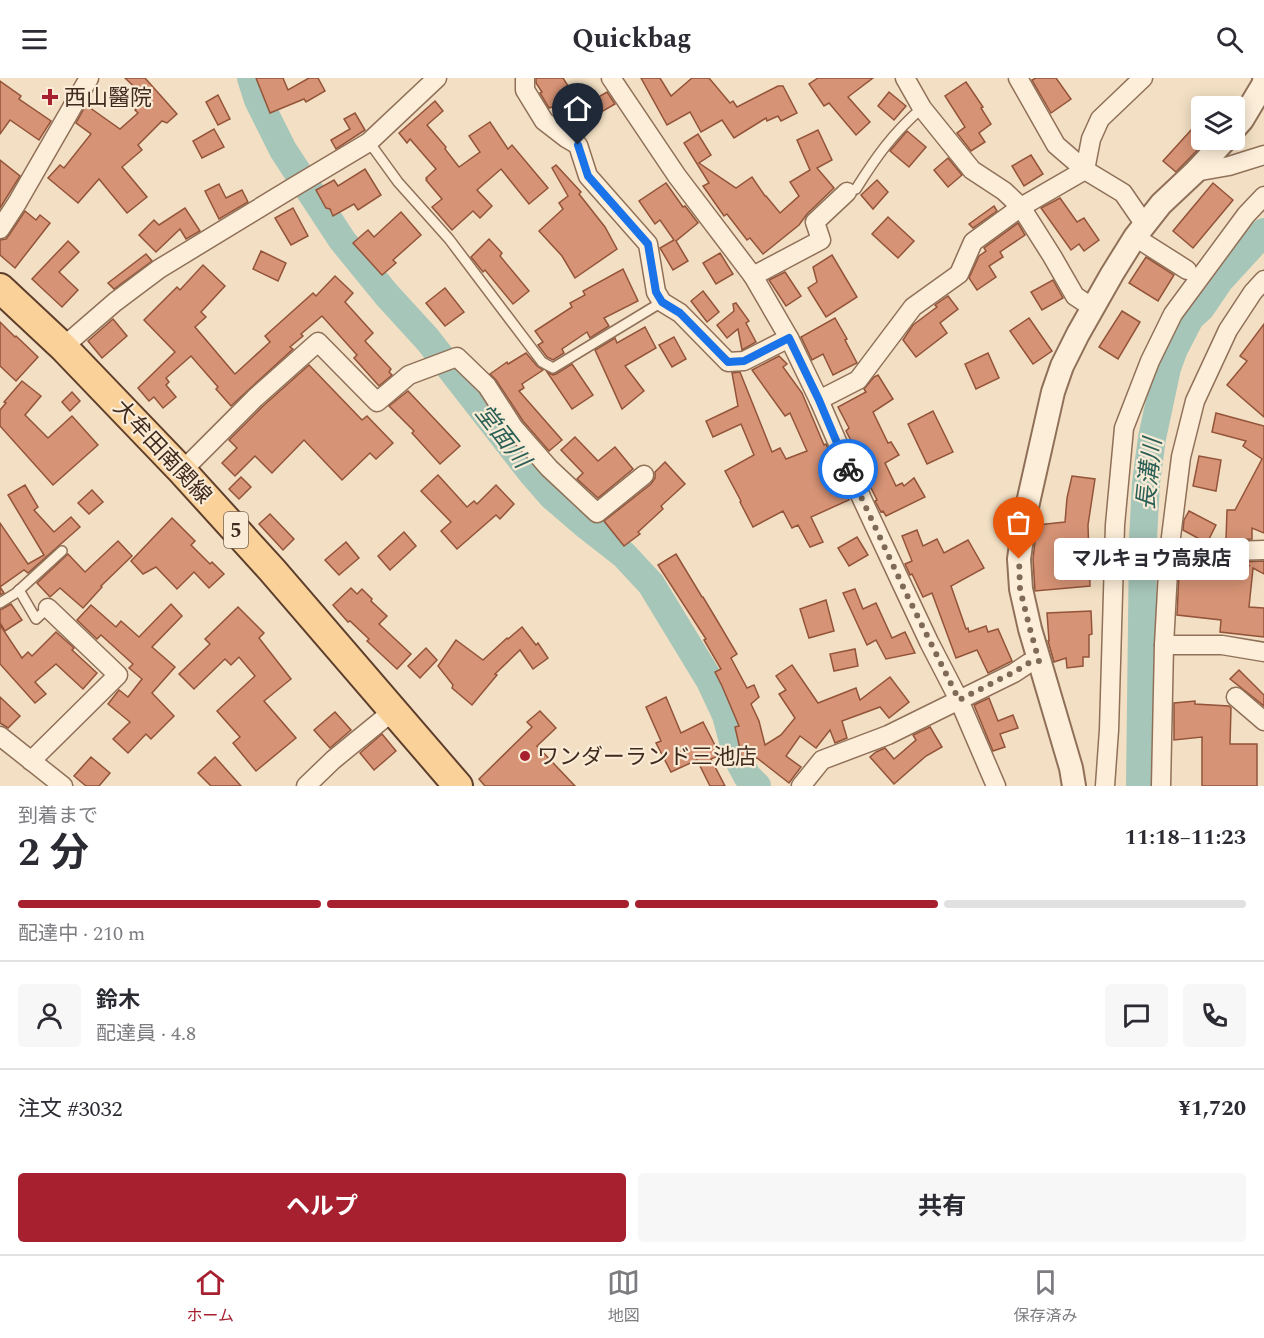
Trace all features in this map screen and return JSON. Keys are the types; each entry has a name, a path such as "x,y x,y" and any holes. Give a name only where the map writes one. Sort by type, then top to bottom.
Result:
{"main road":[{"name":"大牟田南関線","path":"0,288 63,347 182,471 272,570 458,786"}],"street":[{"path":"0,229 89,78"},
{"path":"63,347 115,302 159,269 369,142 437,78"},
{"path":"525,78 525,90 544,121 578,145 588,176 648,244 656,292 662,302 680,313 728,362 744,361 789,338"},
{"path":"611,78 677,176 753,276 789,338 893,567 959,700 996,786"},
{"path":"905,78 922,108 972,170 1004,191 1021,207 1075,296 1093,308"},
{"path":"1018,78 1056,145 1085,170 1123,193 1140,231 1187,270"},
{"path":"819,400 858,380 913,307 959,274 973,242 1021,207 1085,170 1091,139 1100,119 1143,78"},
{"path":"1245,115 1264,81"},
{"path":"1074,786 1071,768 1020,589 1019,559 1025,516 1053,392 1062,366 1093,308 1140,231 1161,204 1216,150"},
{"path":"1195,172 1229,166 1264,155"},
{"path":"753,276 821,240 815,222 847,192"},
{"path":"1105,786 1115,525 1124,429 1150,361 1173,314 1245,215 1264,196"},
{"path":"1161,786 1164,645 1169,552 1181,457 1195,401 1228,330 1253,292 1264,280"},
{"path":"182,471 255,398 318,342 377,402 409,375 457,357 487,386 514,428 549,468 597,513 644,475"},
{"path":"1169,552 1264,550"},
{"path":"31,761 118,675 48,608"},
{"path":"1164,645 1222,645 1264,652"},
{"path":"801,786 822,760 888,735 1029,663 1039,661"},
{"path":"1236,697 1264,722"},
{"path":"306,786 333,760 393,711"},
{"path":"0,736 63,786"}],"lane":[{"path":"847,192 856,189 876,156 904,123 922,108"},
{"path":"369,142 398,182 449,239 542,362 554,368 657,305"},
{"path":"0,603 19,590 62,551"},
{"path":"19,590 36,619 48,608"}],"building":[{"path":"125,78 145,78 177,114 167,123 162,121 138,145 142,150 122,167 147,197 127,213 99,179 78,203 48,178 60,165 64,168 91,134 76,123 86,105 120,129 138,113 135,110 147,99"},
{"path":"256,78 283,78 288,90 309,78 318,78 325,91 306,102 304,99 270,113"},
{"path":"536,78 563,78 577,100 591,92 595,99 607,92 615,104 591,118 589,114 569,126 559,119 552,107 549,108 540,93 542,92 536,83"},
{"path":"641,78 660,78 671,96 692,78 709,78 730,103 733,101 737,107 778,86 783,86 797,113 781,121 778,116 767,121 766,118 734,138 722,120 701,132 690,112 667,125"},
{"path":"818,78 873,78 848,97 870,122 856,135 829,103 824,106 809,84"},
{"path":"1056,78 1071,99 1051,113 1032,80"},
{"path":"0,81 21,96 19,99 51,121 39,140 10,120 0,134"},
{"path":"966,82 983,107 981,108 991,124 979,133 985,142 971,151 957,133 965,127 945,96"},
{"path":"889,92 906,106 894,120 878,106"},
{"path":"218,95 230,119 218,125 206,102"},
{"path":"435,101 443,111 427,125 459,167 480,152 469,136 490,122 508,149 512,145 548,188 529,204 501,169 477,190 492,206 480,218 473,211 452,230 432,207 442,199 426,180 436,169 410,139 407,143 399,133"},
{"path":"355,113 365,130 336,149 331,140 350,129 344,119"},
{"path":"214,129 224,147 202,158 193,141"},
{"path":"818,130 832,160 817,168 834,188 799,225 763,254 750,238 747,240 727,214 724,216 703,186 709,183 684,143 698,134 711,155 699,163 736,188 752,177 780,213 799,196 790,182 810,170 797,140"},
{"path":"1191,130 1191,150 1197,150 1176,172 1163,161"},
{"path":"907,131 926,147 909,167 890,151"},
{"path":"1031,155 1043,174 1024,186 1012,166"},
{"path":"948,158 962,175 948,187 934,170"},
{"path":"0,160 20,176 0,208"},
{"path":"556,165 581,192 579,194 605,227 617,249 575,278 562,256 539,231 563,209 559,203 568,196 552,168"},
{"path":"365,169 381,195 358,210 354,204 333,216 316,190 334,180 338,186"},
{"path":"877,180 888,192 873,209 861,195"},
{"path":"666,183 698,223 676,241 688,261 673,270 660,248 674,240 660,220 655,224 639,201"},
{"path":"1213,183 1233,200 1193,248 1173,231"},
{"path":"219,184 226,198 242,190 248,202 219,219 205,191"},
{"path":"1060,198 1077,222 1084,218 1099,240 1084,251 1079,244 1071,250 1041,208"},
{"path":"994,206 997,211 973,228 969,224"},
{"path":"185,208 200,231 186,239 180,229 156,252 139,235 154,220 159,225"},
{"path":"293,208 308,236 291,245 275,218"},
{"path":"25,211 36,220 40,215 50,223 15,268 0,255 0,240 6,239"},
{"path":"401,212 421,235 393,260 396,263 382,275 353,243 368,230 374,237"},
{"path":"888,217 914,241 898,258 872,234"},
{"path":"1018,223 1025,235 1000,252 1003,257 989,266 996,277 977,290 969,278 979,256 986,251 984,248"},
{"path":"489,239 529,291 513,304 471,257"},
{"path":"68,241 79,252 59,272 78,290 62,307 32,279"},
{"path":"261,251 286,263 278,281 253,269"},
{"path":"720,253 733,274 716,284 703,263"},
{"path":"146,254 152,261 114,289 108,283"},
{"path":"832,255 857,297 826,317 808,288 817,282 813,267"},
{"path":"1146,257 1174,275 1158,301 1129,283"},
{"path":"203,265 225,286 201,312 206,317 195,327 235,374 270,342 265,336 313,293 316,296 335,276 353,293 345,302 373,333 365,341 391,369 389,372 392,375 379,386 354,358 357,355 322,316 301,334 303,336 290,347 293,349 231,406 191,356 166,378 169,382 166,385 176,397 163,408 154,397 149,401 138,388 175,352 144,320 177,287 180,290"},
{"path":"623,269 638,301 604,318 609,326 590,338 587,332 562,349 564,353 553,360 547,357 538,345 543,342 535,331 572,307 570,303 585,295 583,291"},
{"path":"785,272 801,296 786,306 769,280"},
{"path":"1053,280 1063,298 1042,310 1031,292"},
{"path":"445,288 464,312 445,326 426,303"},
{"path":"703,291 719,312 707,322 691,301"},
{"path":"948,296 958,309 940,323 947,333 916,357 903,340 913,325"},
{"path":"736,303 749,321 746,323 756,342 742,350 738,329 727,338 717,325 734,311 733,304"},
{"path":"1122,311 1140,322 1118,359 1099,347"},
{"path":"835,318 857,363 833,375 823,354 812,360 801,337"},
{"path":"1029,318 1052,351 1033,364 1010,331"},
{"path":"113,319 127,336 102,358 88,341"},
{"path":"0,322 38,357 16,381 0,366"},
{"path":"1264,324 1264,417 1227,385 1247,361 1240,356"},
{"path":"645,327 656,348 625,366 644,391 622,409 595,350 615,338 617,343"},
{"path":"674,337 686,359 672,367 659,345"},
{"path":"526,353 543,370 522,384 524,388 519,391 562,440 549,451 523,421 490,374"},
{"path":"988,353 999,378 976,389 965,364"},
{"path":"779,356 787,364 783,367 802,393 849,500 811,517 823,542 810,547 798,525 792,528 783,511 753,527 725,471 754,455 741,424 713,437 706,421 738,406 732,373 740,372 772,452 780,448 786,459 807,451 790,413 785,416 752,370"},
{"path":"572,364 593,395 572,409 547,372 553,375"},
{"path":"309,365 362,420 367,416 393,443 376,459 370,453 342,480 304,440 272,473 255,456 235,476 222,463 237,448 229,440"},
{"path":"878,375 893,399 873,412 888,443 891,442 899,455 885,463 896,486 902,483 904,486 914,478 925,497 886,516 875,501 877,500 867,480 872,478 846,431 849,428 838,407 866,392 864,389"},
{"path":"22,381 41,396 25,415 48,438 72,416 98,445 53,485 0,426 0,410"},
{"path":"408,391 460,446 440,464 412,433 414,431 389,406"},
{"path":"72,392 80,401 70,411 62,402"},
{"path":"933,411 953,452 927,464 908,424"},
{"path":"1216,413 1264,426 1264,533 1252,528 1252,539 1226,540 1227,510 1235,510 1262,459 1243,446 1246,441 1212,432"},
{"path":"575,437 598,461 615,447 633,469 598,498 577,479 583,473 561,450"},
{"path":"1199,456 1221,460 1216,491 1193,486"},
{"path":"665,462 685,484 661,506 663,509 638,532 640,534 624,546 604,521 651,484 655,478 655,472"},
{"path":"438,475 467,507 474,501 477,504 496,485 514,504 500,519 496,515 457,549 441,531 451,522 421,491"},
{"path":"1072,476 1095,479 1088,525 1090,586 1035,591 1033,559 1037,525 1065,522"},
{"path":"241,477 251,487 239,499 229,489"},
{"path":"25,485 38,507 34,510 54,532 71,517 80,527 28,573 24,570 0,587 0,523 28,564 44,555 8,495"},
{"path":"92,490 103,502 89,514 78,503"},
{"path":"1189,511 1216,525 1208,541 1203,541 1183,530 1184,520"},
{"path":"270,514 294,539 283,550 259,524"},
{"path":"172,518 195,541 191,545 224,574 209,588 194,572 177,589 156,567 143,574 131,561"},
{"path":"917,530 923,546 937,539 944,553 968,540 984,568 951,586 966,629 968,628 969,632 986,626 988,632 998,629 1012,661 988,673 977,650 956,658 932,593 923,597 905,564 912,561 902,536"},
{"path":"404,532 416,546 390,570 378,556"},
{"path":"857,537 868,555 849,566 838,548"},
{"path":"118,541 132,556 101,586 83,608 60,588 50,597 37,583 68,554 85,572"},
{"path":"346,542 359,558 339,575 325,560"},
{"path":"676,554 737,654 731,658 747,688 754,685 759,697 751,704 759,721 765,745 781,735 795,718 779,694 786,690 776,676 792,665 818,703 856,688 860,700 890,677 909,702 889,718 880,707 842,721 847,738 835,743 830,730 816,748 800,736 786,756 801,767 789,783 757,758 743,762 735,727 739,726 715,672 721,669 704,640 706,639 658,565"},
{"path":"1264,561 1264,574 1253,568 1249,607 1264,608 1264,637 1220,632 1221,620 1177,615 1179,573 1226,578 1227,564 1250,566 1242,562"},
{"path":"351,588 357,594 362,589 372,599 371,601 387,616 379,624 411,654 397,669 333,605"},
{"path":"855,589 863,609 876,603 892,638 905,632 915,653 886,659 876,640 867,645 843,593"},
{"path":"826,600 834,631 809,638 800,609"},
{"path":"11,604 22,620 5,631 0,623 0,610"},
{"path":"171,604 182,616 152,647 175,667 152,693 174,716 151,739 146,734 128,753 113,739 130,722 108,704 119,690 128,697 142,679 129,668 133,664 101,635 97,639 77,620 91,605 116,627 121,621 139,637"},
{"path":"238,607 264,633 259,638 291,679 264,701 296,738 256,771 233,743 240,737 217,711 255,676 239,657 231,665 225,659 194,689 179,674 210,644 205,639"},
{"path":"1091,611 1092,634 1089,635 1089,657 1083,657 1083,666 1067,668 1066,658 1054,662 1048,641 1047,613"},
{"path":"0,625 22,658 28,652 32,656 56,632 97,673 83,689 56,664 35,682 46,694 35,703 0,664"},
{"path":"522,627 536,645 538,643 548,658 533,669 520,650 495,674 497,675 472,705 452,688 453,685 438,666 456,640 483,660"},
{"path":"426,648 437,660 420,678 408,666"},
{"path":"855,649 858,666 834,671 830,654"},
{"path":"1239,670 1264,695 1264,706 1230,679"},
{"path":"0,697 20,716 8,728 0,723"},
{"path":"666,697 681,733 703,722 720,755 711,759 725,786 710,786 697,760 671,772 656,743 661,741 646,707"},
{"path":"989,698 998,721 1013,715 1018,728 1000,734 1005,747 993,751 974,705"},
{"path":"1195,701 1195,704 1231,708 1230,744 1257,744 1257,786 1202,786 1202,737 1174,740 1174,703"},
{"name":"ワンダーランド三池店","path":"540,711 556,728 537,746 575,786 485,786 479,779 532,727 527,722"},
{"path":"335,712 351,730 330,748 314,730"},
{"path":"930,727 942,747 926,756 894,784 870,757 885,748 894,759 916,740 913,735"},
{"path":"382,734 396,751 374,770 360,753"},
{"path":"91,757 110,773 99,786 86,786 74,776"},
{"path":"215,757 241,786 211,786 198,773"}],"waterway":[{"name":"堂面川","path":"251,78 258,100 283,150 342,240 386,294 428,340 552,496 624,555 651,584 710,681 726,715 737,757 747,776 757,786"},
{"name":"長溝川","path":"1140,786 1143,539 1146,483 1152,438 1167,368 1190,318 1201,308 1220,280 1264,232"}],"way so far":[{"path":"848,469 929,642 959,700 1029,663 1039,661 1020,589 1019,559"}],"place":[{"name":"西山醫院","path":"50,97"},
{"name":"マルキョウ高泉店","path":"1019,559"},
{"name":"ワンダーランド三池店","path":"525,756"}],"route":[{"path":"578,145 588,176 648,244 656,292 662,302 680,313 728,362 744,361 789,338 819,400 848,469"}]}
